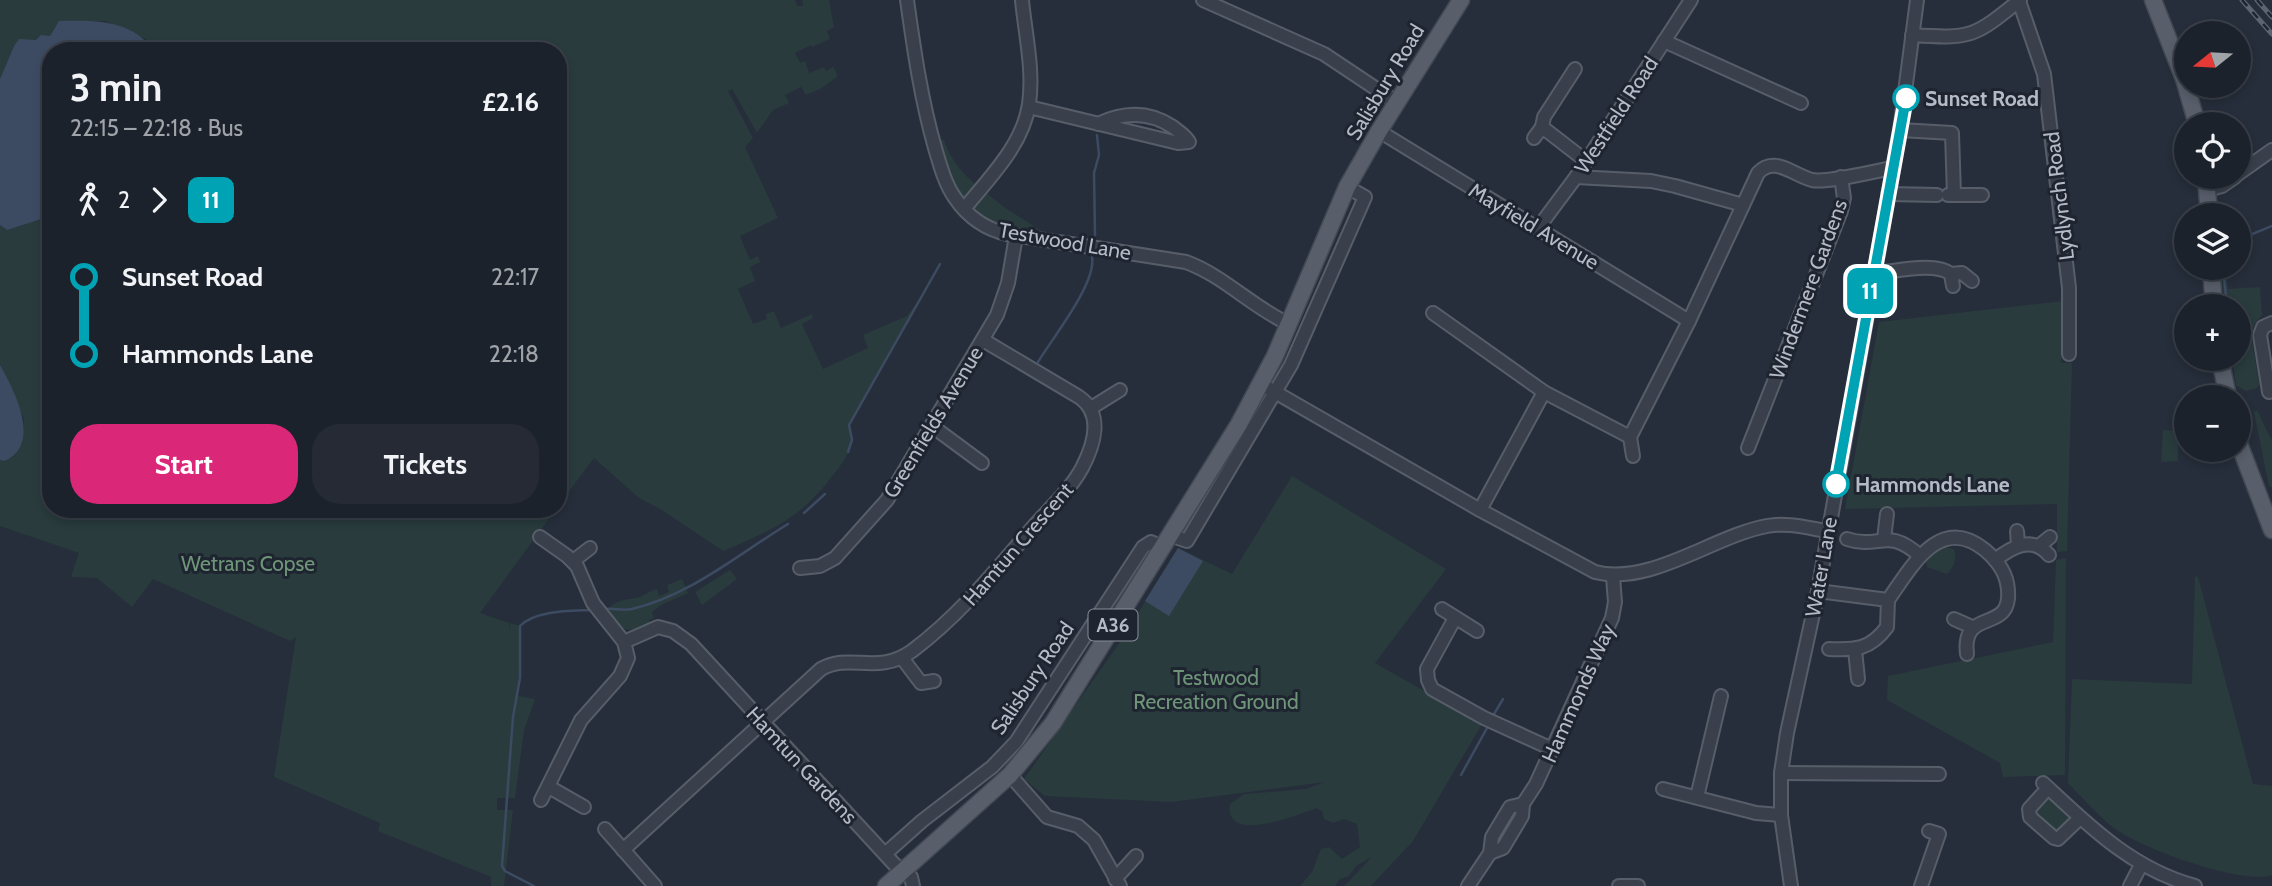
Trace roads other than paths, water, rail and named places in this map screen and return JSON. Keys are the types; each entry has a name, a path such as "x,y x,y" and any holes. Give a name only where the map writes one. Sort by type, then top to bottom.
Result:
{"main road":[{"name":"Salisbury Road","path":"886,886 1010,775 1053,723 1261,384 1347,187 1396,102 1461,0"},
{"path":"2153,0 2193,112"},
{"path":"2246,462 2272,530"}],"street":[{"name":"Testwood Lane","path":"907,0 918,79 927,120 945,178 954,198 984,226 1016,236 1186,262 1207,271 1289,324"},
{"path":"964,209 1013,146 1029,107 1030,83 1022,0"},
{"path":"1203,0 1324,54 1396,102"},
{"name":"Westfield Road","path":"1538,228 1576,177 1690,0"},
{"name":"Water Lane","path":"1791,886 1781,815 1787,733 1818,592 1900,130 1917,0"},
{"path":"1912,35 1954,38 1972,34 1987,27 2020,0"},
{"name":"Lydlynch Road","path":"2020,0 2044,74 2071,304 2069,354"},
{"path":"1664,41 1801,103"},
{"path":"1575,69 1544,117 1538,133 1586,161"},
{"path":"1029,107 1098,124 1178,143 1189,142 1161,119 1138,114 1114,116 1098,124"},
{"path":"1900,130 1952,133 1954,195"},
{"name":"Mayfield Avenue","path":"1379,131 1689,321"},
{"path":"2251,166 2272,150"},
{"path":"1633,456 1630,437 1689,321 1758,173 1764,166 1773,164 1816,181 1893,168"},
{"path":"1576,177 1651,181 1743,205"},
{"name":"Windermere Gardens","path":"1746,441 1841,211 1844,198 1841,177"},
{"name":"Salisbury Road","path":"885,854 1004,755 1034,717 1143,547 1151,542 1187,541 1291,365 1365,197 1347,187"},
{"path":"1888,194 1982,194"},
{"name":"Greenfields Avenue","path":"800,568 827,563 845,549 887,500 983,340 1002,303 1016,236"},
{"path":"1874,273 1925,267 1944,269 1952,280 1962,273 1972,281"},
{"path":"1433,313 1544,392 1630,437"},
{"path":"2269,392 2259,335 2263,327 2272,323"},
{"path":"983,340 1079,397 1091,408 1120,390"},
{"path":"1261,384 1480,510 1595,572 1613,577 1658,566 1767,526 1792,525 1827,531"},
{"path":"1480,510 1544,392"},
{"name":"Hamtun Crescent","path":"623,850 825,667 844,663 884,664 902,658 965,605 1077,475 1087,457 1093,436 1094,416 1091,408"},
{"path":"932,426 982,463"},
{"path":"1884,539 1887,514"},
{"path":"2017,531 2018,545"},
{"path":"540,537 573,561 593,604 625,642 628,659 624,670 581,720 541,800"},
{"path":"1829,649 1855,650 1874,642 1887,627 1888,600 1920,556 1935,543 1955,537 1973,542 1996,560 2007,584 2008,600 1993,620 1972,626 1954,619"},
{"path":"1996,560 2018,545 2044,550 2050,537"},
{"path":"1847,539 1858,543 1884,539 1904,544 1920,556"},
{"path":"573,561 590,548"},
{"name":"Hammonds Way","path":"1468,886 1490,852 1503,848 1524,812 1523,804 1536,784 1612,618 1615,602 1613,577"},
{"path":"1818,592 1888,600"},
{"path":"1441,609 1477,631"},
{"path":"1455,618 1427,669 1432,689 1485,719 1552,750"},
{"path":"1967,654 1967,639 1972,626"},
{"name":"Hamtun Gardens","path":"625,642 662,627 681,636 703,656 903,871"},
{"path":"1855,650 1858,679"},
{"path":"902,658 925,686"},
{"path":"1697,797 1721,696"},
{"path":"1782,773 1888,768 1939,774"},
{"path":"1010,775 1047,817 1071,823 1094,839 1117,883 1136,856"},
{"path":"2080,818 2058,839 2030,817 2029,809 2045,785 2108,843 2141,865 2194,886"},
{"path":"549,787 584,807"},
{"path":"1663,789 1756,813 1781,815"},
{"path":"605,829 655,886"},
{"path":"1921,886 1939,834"},
{"path":"2130,886 2141,865"},
{"path":"903,871 911,877 913,886"},
{"path":"1619,886 1638,886"}],"water":[{"path":"59,21 86,21 124,27 147,42 42,42 42,219 7,230 0,225 0,79 19,39 36,40 41,35 50,36"},
{"path":"0,365 18,402 24,430 22,443 16,453 4,461 0,460"},
{"path":"1178,548 1203,561 1169,616 1145,601"}],"waterway":[{"path":"1092,242 1095,235 1094,173 1099,155 1097,135"},
{"path":"2251,235 2272,226"},
{"path":"1038,362 1081,296 1092,268 1092,257"},
{"path":"848,452 852,440 849,425 940,264"},
{"path":"2224,280 2226,294"},
{"path":"804,513 825,494"},
{"path":"605,609 632,609 674,594 713,573 788,524"},
{"path":"534,886 505,871 502,866 513,717 520,678 520,626 544,614 591,610"},
{"path":"1494,714 1503,699"},
{"path":"1461,775 1487,728"}],"railway":[{"path":"2242,0 2272,34"},
{"path":"2257,0 2272,17"}],"place":[{"name":"Sunset Road","path":"1906,98"},
{"name":"Hammonds Lane","path":"1836,484"}],"park label":[{"name":"Wetrans Copse","path":"248,563"},
{"name":"Testwood Recreation Ground","path":"1216,689"}]}
